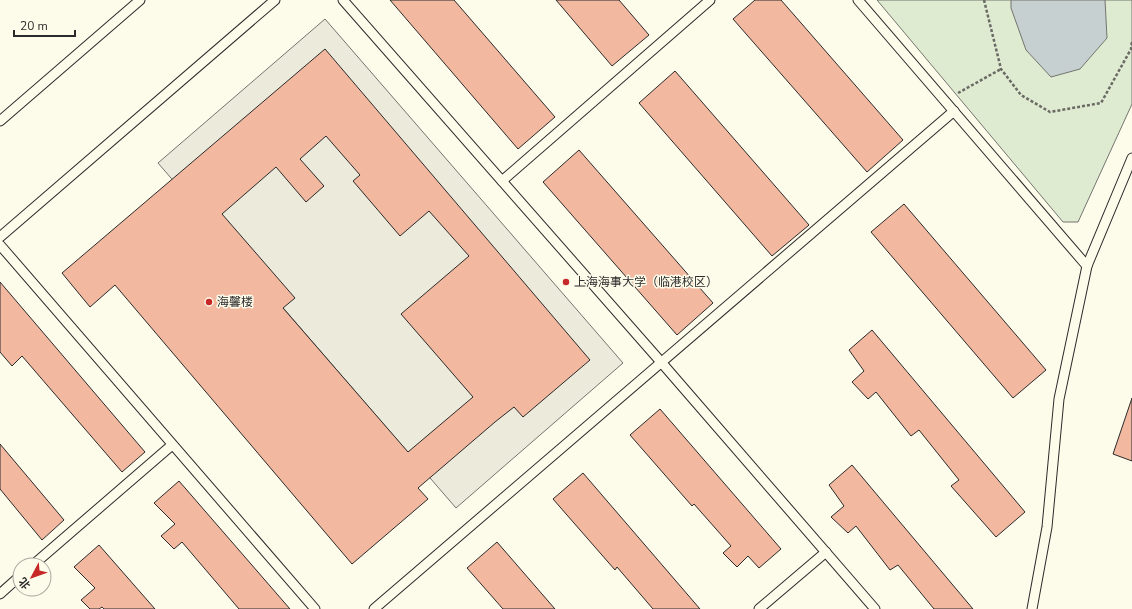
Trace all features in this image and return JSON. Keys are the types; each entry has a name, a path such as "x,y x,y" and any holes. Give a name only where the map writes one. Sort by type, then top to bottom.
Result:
{"lane":[{"path":"0,121 140,0"},
{"path":"0,237 275,0"},
{"path":"343,0 661,362 874,609"},
{"path":"502,181 710,0"},
{"path":"858,0 1087,266"},
{"path":"374,609 954,111"},
{"path":"1032,609 1047,528 1059,399 1087,266 1132,158"},
{"path":"0,245 316,609"},
{"path":"42,557 172,444"},
{"path":"759,609 826,552"},
{"path":"0,594 12,583"}],"path":[{"path":"984,0 1001,69 1021,95 1050,112 1101,103 1131,49 1132,41"},
{"path":"945,100 1001,69"}],"green space":[{"path":"877,0 1132,0 1132,104 1078,222 1063,222"}],"shaded area":[{"path":"1011,0 1105,0 1107,38 1080,69 1051,77 1026,50 1011,8"},
{"path":"325,19 623,363 456,508 158,163"}],"building":[{"path":"390,0 454,0 555,117 518,149"},
{"path":"556,0 619,0 649,35 612,66"},
{"path":"755,0 781,0 903,140 867,172 733,19"},
{"name":"海馨楼","path":"325,49 590,360 523,417 514,407 418,488 428,499 352,564 115,285 90,307 62,273","holes":["326,136 360,175 353,181 400,236 429,211 469,256 401,314 473,397 408,452 283,308 295,298 222,214 276,167 306,202 324,186 300,159"]},
{"path":"675,71 809,225 772,256 639,103"},
{"path":"579,150 713,303 677,335 543,182"},
{"path":"904,204 1046,370 1013,398 871,232"},
{"path":"0,282 145,452 122,472 22,356 12,366 0,352"},
{"path":"872,330 1025,512 996,537 951,486 959,480 919,430 911,436 876,392 868,399 852,382 864,371 849,350"},
{"path":"1132,398 1132,461 1113,454"},
{"path":"660,409 781,549 759,568 748,556 737,567 723,553 731,546 694,504 692,506 630,435"},
{"path":"0,444 64,520 42,540 0,489"},
{"path":"852,465 973,609 934,609 898,565 890,570 856,526 848,533 831,517 844,506 829,485"},
{"path":"583,473 700,609 653,609 617,567 615,570 553,499"},
{"path":"179,481 290,609 239,609 182,542 174,549 161,536 175,524 154,503"},
{"path":"497,542 555,609 503,609 467,568"},
{"path":"99,545 155,609 104,609 102,607 99,609 90,609 81,600 95,588 74,567"}],"place":[{"name":"上海海事大学（临港校区）","path":"566,282"},
{"name":"海馨楼","path":"209,302"}]}
